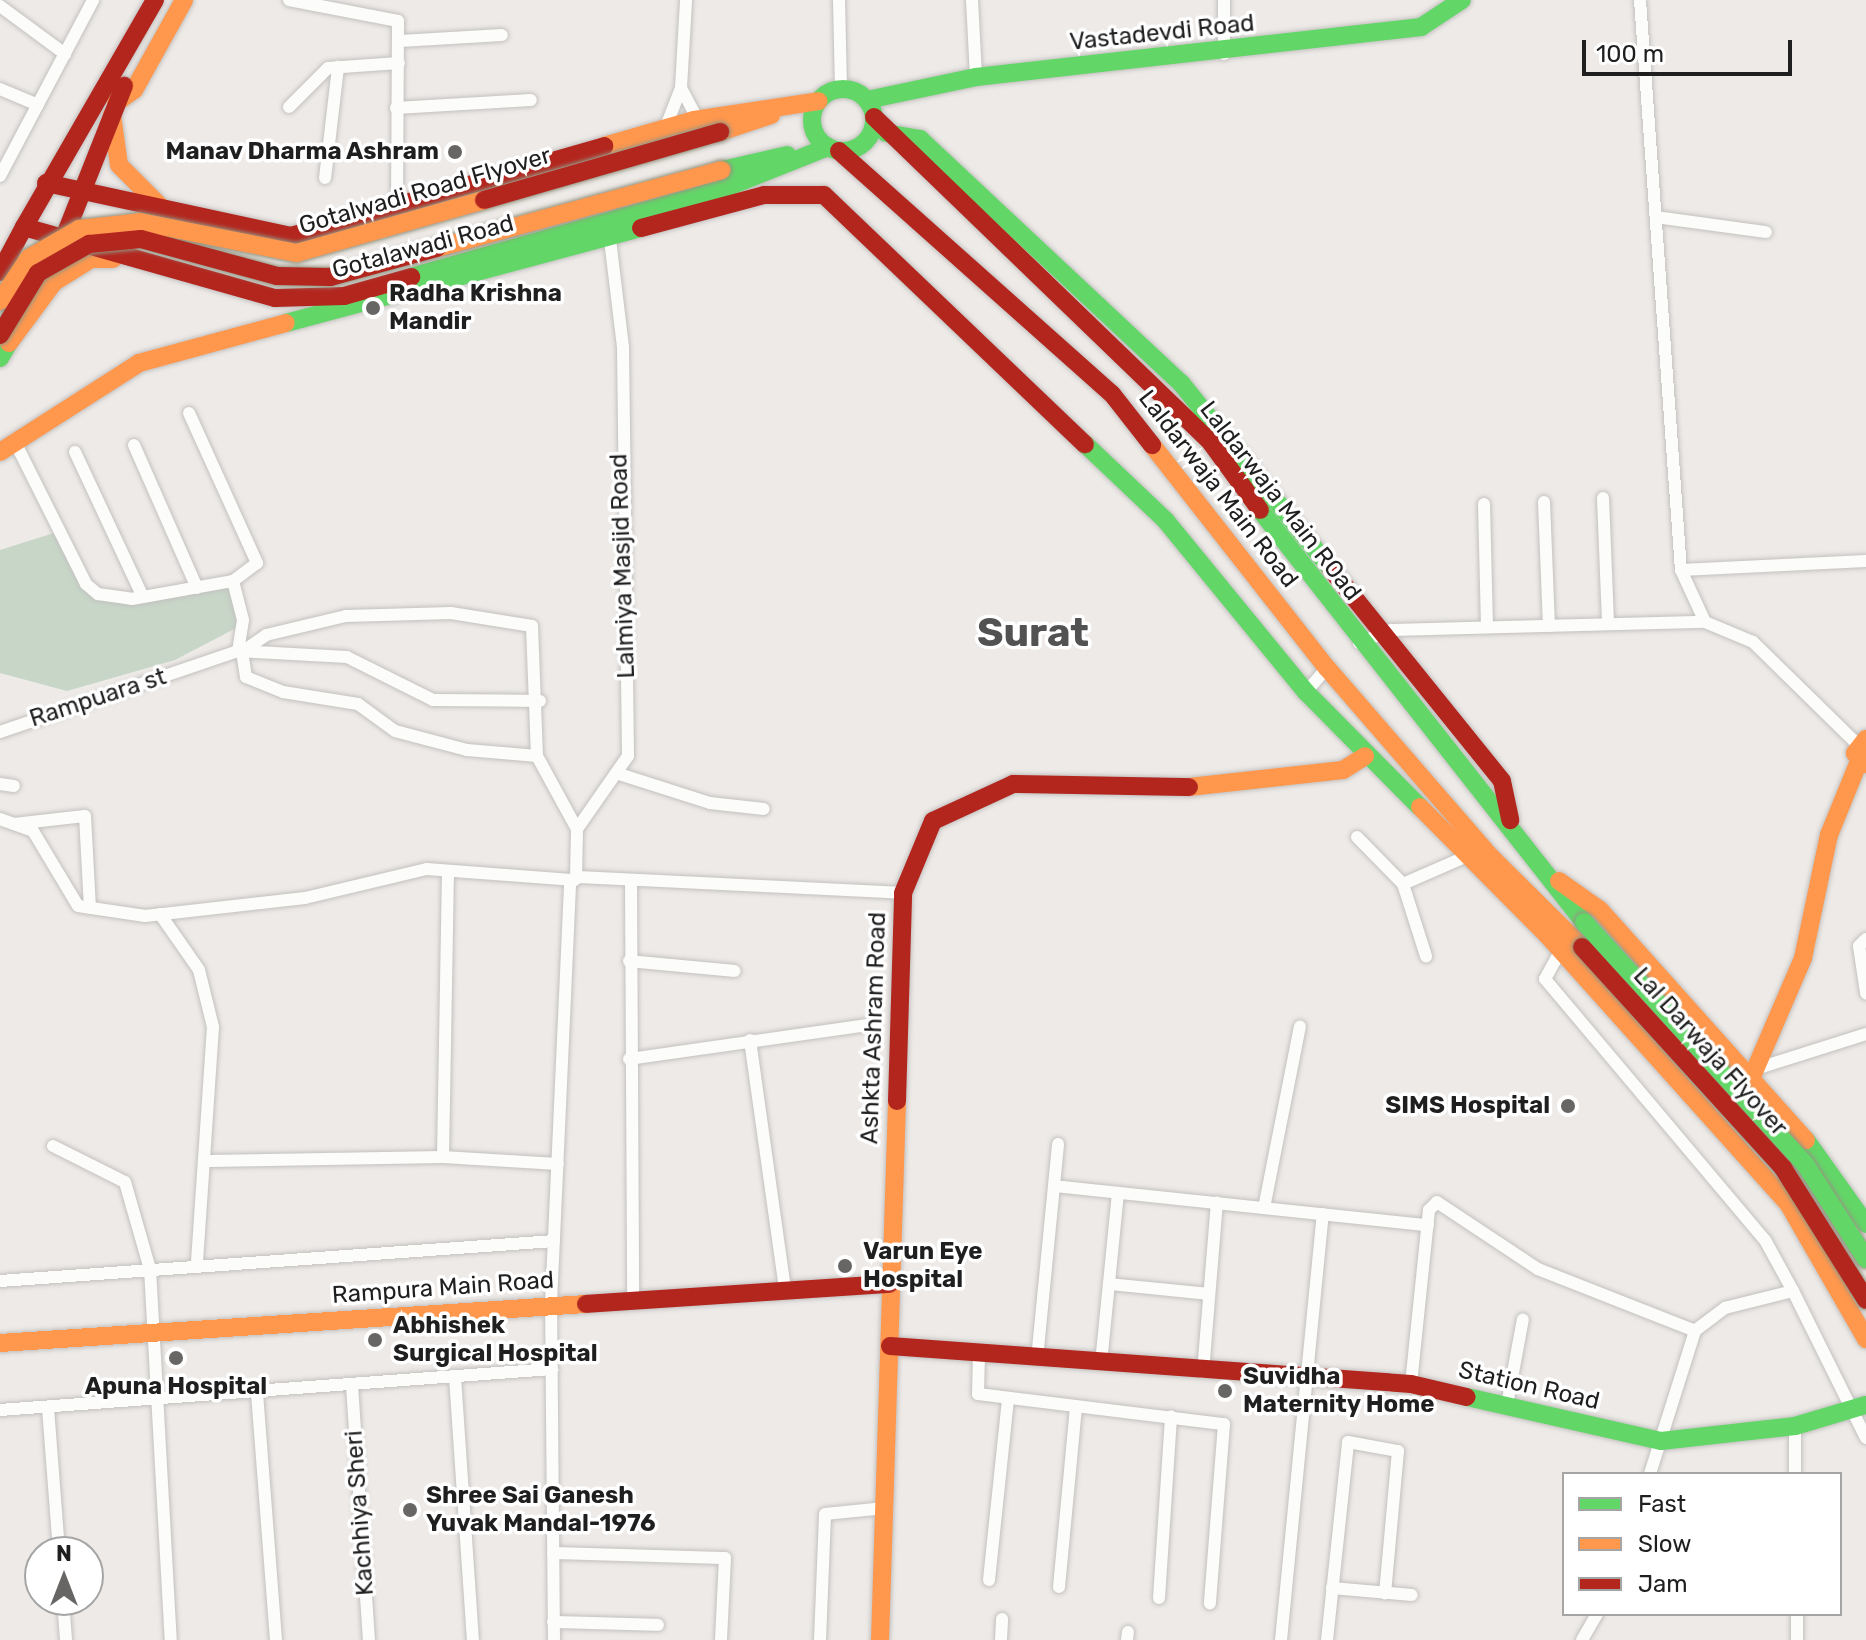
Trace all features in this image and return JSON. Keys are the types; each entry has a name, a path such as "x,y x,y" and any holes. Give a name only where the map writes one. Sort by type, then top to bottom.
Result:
{"main road":[{"path":"0,272 46,183 108,87 145,0"},
{"path":"3,345 63,240 76,193 155,0"},
{"path":"108,87 125,69 169,0"},
{"path":"113,106 134,90 184,0"},
{"name":"Vastadevdi Road","path":"870,108 976,77 1224,54 1421,27 1458,1"},
{"path":"841,89 870,108 865,142 834,149 814,131 819,101 841,89"},
{"name":"Gotalawadi Road","path":"46,183 76,193 291,236 698,120 792,109 819,101"},
{"path":"113,106 114,149 132,182 163,209 195,218"},
{"name":"Laldarwaja Main ROad","path":"870,108 886,133 1211,443 1359,643 1510,820 1551,874"},
{"name":"Gotalwadi Road Flyover","path":"0,301 29,258 79,229 140,222 297,253 792,109"},
{"path":"886,133 920,139 1164,364 1502,781 1510,820"},
{"name":"Gotalawadi Road","path":"24,227 275,298 344,296 728,187 802,152 834,149"},
{"name":"Laldarwaja Main Road","path":"834,149 1112,394 1479,861"},
{"path":"3,345 38,273 89,244 141,239 277,276 330,277 722,170 802,152"},
{"path":"7,446 139,363 610,240 764,195 824,195 1166,521 1306,692 1365,756 1479,861 1561,950 1796,1214 1866,1339"},
{"path":"3,345 36,299 71,269 91,259 138,259"},
{"path":"1757,1073 1803,958 1829,835 1862,752"},
{"name":"Ashkta Ashram Road","path":"880,1640 903,893 933,821 1013,784 1133,790 1251,784 1343,770 1365,756"},
{"name":"Lal Darwaja Flyover","path":"1479,861 1582,947 1783,1168 1866,1300"},
{"path":"1551,874 1600,910 1757,1073 1863,1220 1846,1236 1811,1237"},
{"name":"Lal Darwaja Flyover","path":"1551,874 1584,922 1805,1164 1866,1259"},
{"path":"1796,1214 1811,1188 1837,1180"},
{"name":"Rampura Main Road","path":"0,1343 551,1304 889,1284"},
{"name":"Station Road","path":"890,1346 1203,1372 1411,1384 1661,1441 1795,1426 1861,1408"}],"street":[{"path":"0,176 93,0"},
{"path":"289,0 392,18 400,41 396,108 397,207"},
{"path":"665,129 681,88 686,0"},
{"path":"839,0 841,89"},
{"path":"972,0 976,77"},
{"path":"1224,0 1224,54"},
{"path":"1640,0 1681,570 1705,622"},
{"path":"0,6 65,54"},
{"path":"400,41 502,35"},
{"path":"289,107 321,71 399,63"},
{"path":"325,178 338,67"},
{"path":"681,88 698,120"},
{"path":"0,89 38,105"},
{"path":"396,108 531,100"},
{"path":"1656,217 1766,232"},
{"name":"Lalmiya Masjid Road","path":"577,829 628,756 623,347 610,240"},
{"path":"7,446 86,584 98,594 143,597 233,581 257,563 189,413"},
{"path":"134,445 197,588"},
{"path":"75,452 143,597"},
{"path":"1603,498 1608,624"},
{"path":"1544,502 1549,626"},
{"path":"1484,504 1487,627"},
{"path":"1681,570 1866,561"},
{"path":"233,581 243,620 240,652 246,677 283,692 358,704 395,731 467,750 537,756"},
{"path":"240,652 266,635 346,616 451,613 532,626 540,701 537,756 577,829 551,1304 554,1640"},
{"path":"1359,643 1382,634 1487,627 1705,622 1753,642 1862,752"},
{"path":"240,652 347,657 433,700 540,701"},
{"name":"Rampuara st","path":"0,732 240,652"},
{"path":"1306,692 1327,668"},
{"path":"616,773 710,803 764,809"},
{"path":"0,784 14,786"},
{"path":"14,824 85,816 90,908"},
{"path":"0,819 33,831 78,906 160,914 448,871 903,893"},
{"path":"1357,837 1403,884 1426,956"},
{"path":"1403,884 1479,861"},
{"path":"443,1157 448,871"},
{"path":"631,881 629,1059 633,1299"},
{"path":"160,914 206,992 213,1027 209,1161 197,1263"},
{"path":"1866,939 1859,946 1866,993"},
{"path":"1561,950 1545,979 1765,1240 1861,1408 1866,1438"},
{"path":"629,961 735,971"},
{"path":"629,1059 869,1025"},
{"path":"1264,1208 1300,1027"},
{"path":"1757,1073 1866,1034"},
{"path":"750,1040 785,1290"},
{"path":"1037,1359 1058,1144"},
{"path":"53,1146 125,1182 150,1269 171,1640"},
{"path":"209,1161 443,1157 558,1164"},
{"path":"1054,1186 1428,1225"},
{"path":"1101,1363 1118,1193"},
{"path":"1411,1384 1429,1210 1443,1201 1538,1269 1695,1331"},
{"path":"1203,1372 1217,1203"},
{"path":"1281,1640 1323,1214"},
{"path":"0,1281 197,1263 554,1241"},
{"path":"1109,1284 1209,1294"},
{"path":"1651,1472 1695,1331 1725,1308 1793,1291"},
{"path":"1507,1405 1523,1319"},
{"path":"979,1353 976,1393 1076,1407 1216,1419 1225,1428 1210,1603"},
{"path":"0,1410 157,1401 552,1369"},
{"path":"455,1377 473,1640"},
{"name":"Kachhiya Sheri","path":"352,1385 369,1640"},
{"path":"257,1393 276,1640"},
{"path":"989,1580 1008,1398"},
{"path":"1059,1587 1076,1407"},
{"path":"48,1408 58,1536"},
{"path":"1159,1598 1171,1416"},
{"path":"1795,1426 1795,1472"},
{"path":"1327,1640 1343,1449 1351,1441 1398,1451 1385,1593"},
{"path":"820,1640 825,1514 885,1508"},
{"path":"553,1553 725,1558 721,1640"},
{"path":"1332,1588 1412,1595"},
{"path":"64,1616 66,1640"},
{"path":"1582,1640 1596,1616"},
{"path":"1797,1616 1797,1640"},
{"path":"1001,1640 1002,1619"},
{"path":"553,1622 658,1625"}],"green space":[{"path":"54,533 96,597 231,585 238,627 175,660 67,691 0,673 0,550"}],"traffic: fast":[{"path":"867,100 976,77 1421,27 1462,0"},
{"path":"843,89 865,98 874,120 865,142 843,151 821,142 812,120 821,98 843,89"},
{"path":"886,133 920,139 1181,383 1331,569"},
{"path":"411,277 728,187 828,147"},
{"path":"722,170 787,155"},
{"path":"286,323 641,228"},
{"path":"0,358 15,332"},
{"path":"1085,444 1166,521 1306,692 1420,807"},
{"path":"1260,510 1584,922"},
{"path":"1584,922 1805,1164 1866,1259"},
{"path":"1806,1140 1866,1224"},
{"path":"1467,1397 1661,1441 1795,1426 1866,1405"}],"traffic: slow":[{"path":"116,103 134,90 184,0"},
{"path":"604,146 694,120 819,101"},
{"path":"112,115 119,165 160,206"},
{"path":"720,132 771,115"},
{"path":"437,248 722,170"},
{"path":"0,301 29,258 79,229 140,222 297,253 484,200"},
{"path":"9,343 54,282 91,259 113,259"},
{"path":"0,452 139,363 286,323"},
{"path":"1152,445 1327,668 1491,857 1582,947"},
{"path":"1866,739 1855,753 1866,764"},
{"path":"1189,787 1343,770 1365,756"},
{"path":"1751,1079 1803,958 1829,835 1859,761"},
{"path":"1420,807 1548,936 1789,1205 1866,1339"},
{"path":"1559,881 1600,910 1806,1140"},
{"path":"880,1640 897,1101"},
{"path":"0,1343 586,1304"}],"traffic: jam":[{"path":"155,0 24,227 275,298 344,296 411,277"},
{"path":"63,240 124,86"},
{"path":"874,117 1211,443 1260,510"},
{"path":"484,200 720,132"},
{"path":"46,183 291,236 604,146"},
{"path":"839,151 1112,394 1152,445"},
{"path":"641,228 764,195 824,195 1085,444"},
{"path":"0,272 24,227"},
{"path":"0,335 38,273 89,244 141,239 277,276 330,277 437,248"},
{"path":"1331,569 1502,781 1510,820"},
{"path":"897,1101 903,893 933,821 1013,784 1189,787"},
{"path":"1582,947 1783,1168 1866,1300"},
{"path":"586,1304 889,1284"},
{"path":"890,1346 1411,1384 1467,1397"}],"place":[{"name":"Manav Dharma Ashram","path":"455,152"},
{"name":"Radha Krishna Mandir","path":"373,308"},
{"name":"SIMS Hospital","path":"1568,1106"},
{"name":"Varun Eye Hospital","path":"845,1266"},
{"name":"Abhishek Surgical Hospital","path":"375,1340"},
{"name":"Apuna Hospital","path":"176,1358"},
{"name":"Suvidha Maternity Home","path":"1225,1391"},
{"name":"Shree Sai Ganesh Yuvak Mandal-1976","path":"410,1510"}],"district":[{"name":"Surat","path":"1033,633"}]}
